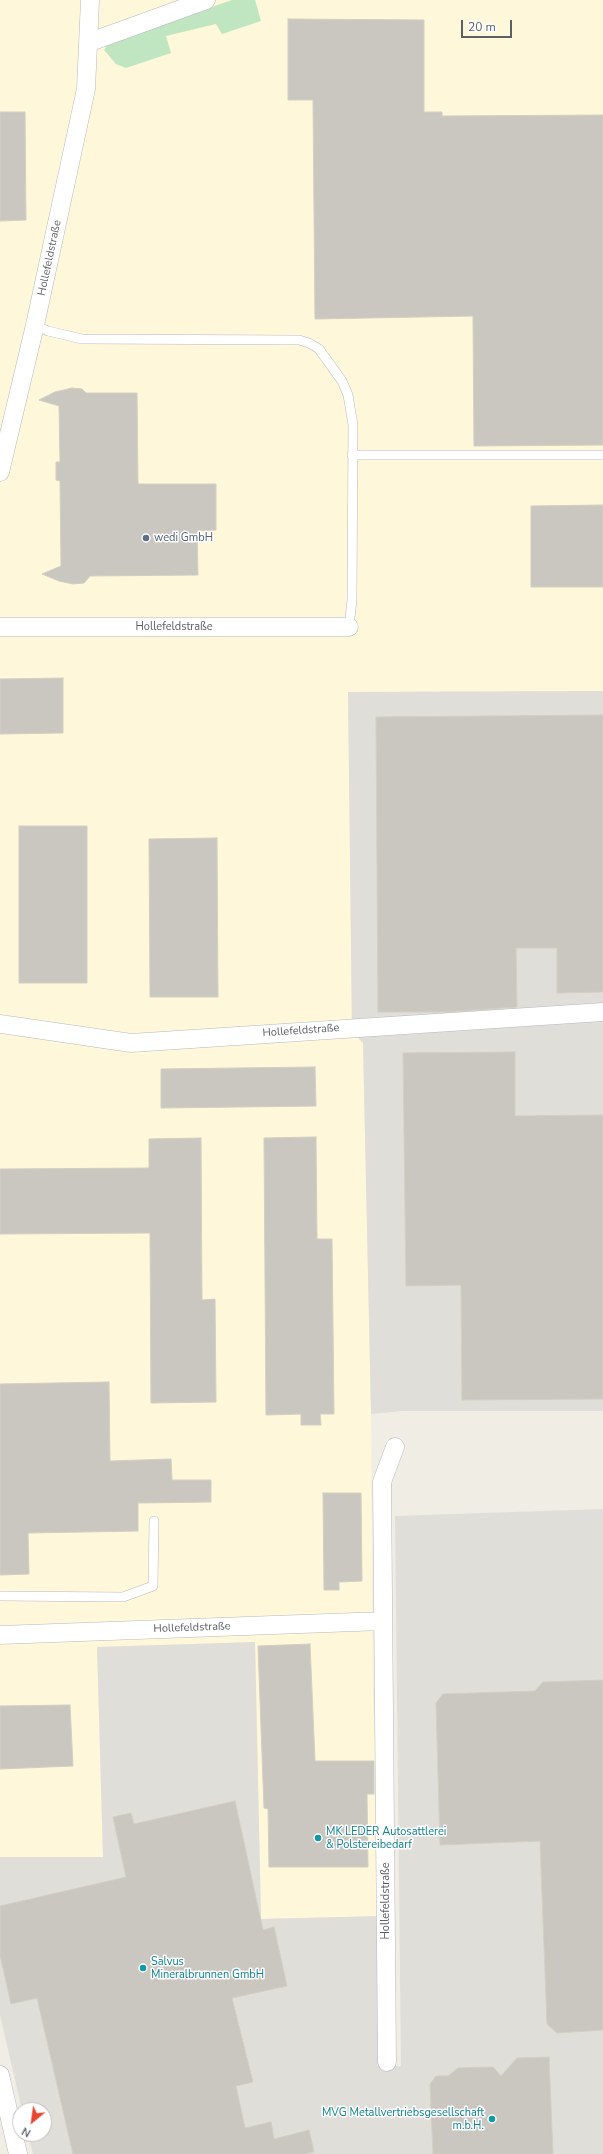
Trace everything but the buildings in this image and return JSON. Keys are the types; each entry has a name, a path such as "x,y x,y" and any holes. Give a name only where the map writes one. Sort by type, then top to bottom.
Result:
{"street":[{"name":"Hollefeldstraße","path":"0,472 35,325 86,89 90,42 90,0"},
{"path":"90,42 206,0"},
{"name":"Hollefeldstraße","path":"0,627 349,627"},
{"name":"Hollefeldstraße","path":"0,1024 131,1043 603,1012"},
{"name":"Hollefeldstraße","path":"387,2062 382,1482 395,1447"},
{"name":"Hollefeldstraße","path":"0,1635 383,1620"},
{"path":"0,2075 18,2154"}],"lane":[{"path":"35,325 48,332 97,340 288,339 309,342 319,350 342,381 348,395 353,425 352,600 349,627"},
{"path":"352,455 603,455"},
{"path":"0,1596 123,1597 153,1586 154,1521"}],"shaded area":[{"path":"0,0 603,0 603,691 348,692 352,1031 363,1043 371,1414 373,1689 381,1916 261,1919 255,1642 97,1647 103,1857 0,1857"},
{"path":"603,691 603,1411 403,1411 371,1414 363,1043 352,1031 348,692"},
{"path":"603,1509 603,2154 33,2154 30,2142 52,2142 52,2102 20,2102 0,2015 0,1857 103,1857 97,1647 255,1642 261,1919 381,1916 384,2067 401,2066 395,1516"}],"green space":[{"path":"232,0 255,0 261,21 222,34 216,24 166,36 171,53 126,68 116,64 104,50 108,44 116,40"}],"place":[{"name":"wedi GmbH","path":"146,538"},
{"name":"MK LEDER Autosattlerei & Polstereibedarf","path":"318,1838"},
{"name":"Salvus Mineralbrunnen GmbH","path":"143,1968"},
{"name":"MVG Metallvertriebsgesellschaft m.b.H.","path":"492,2119"}]}
